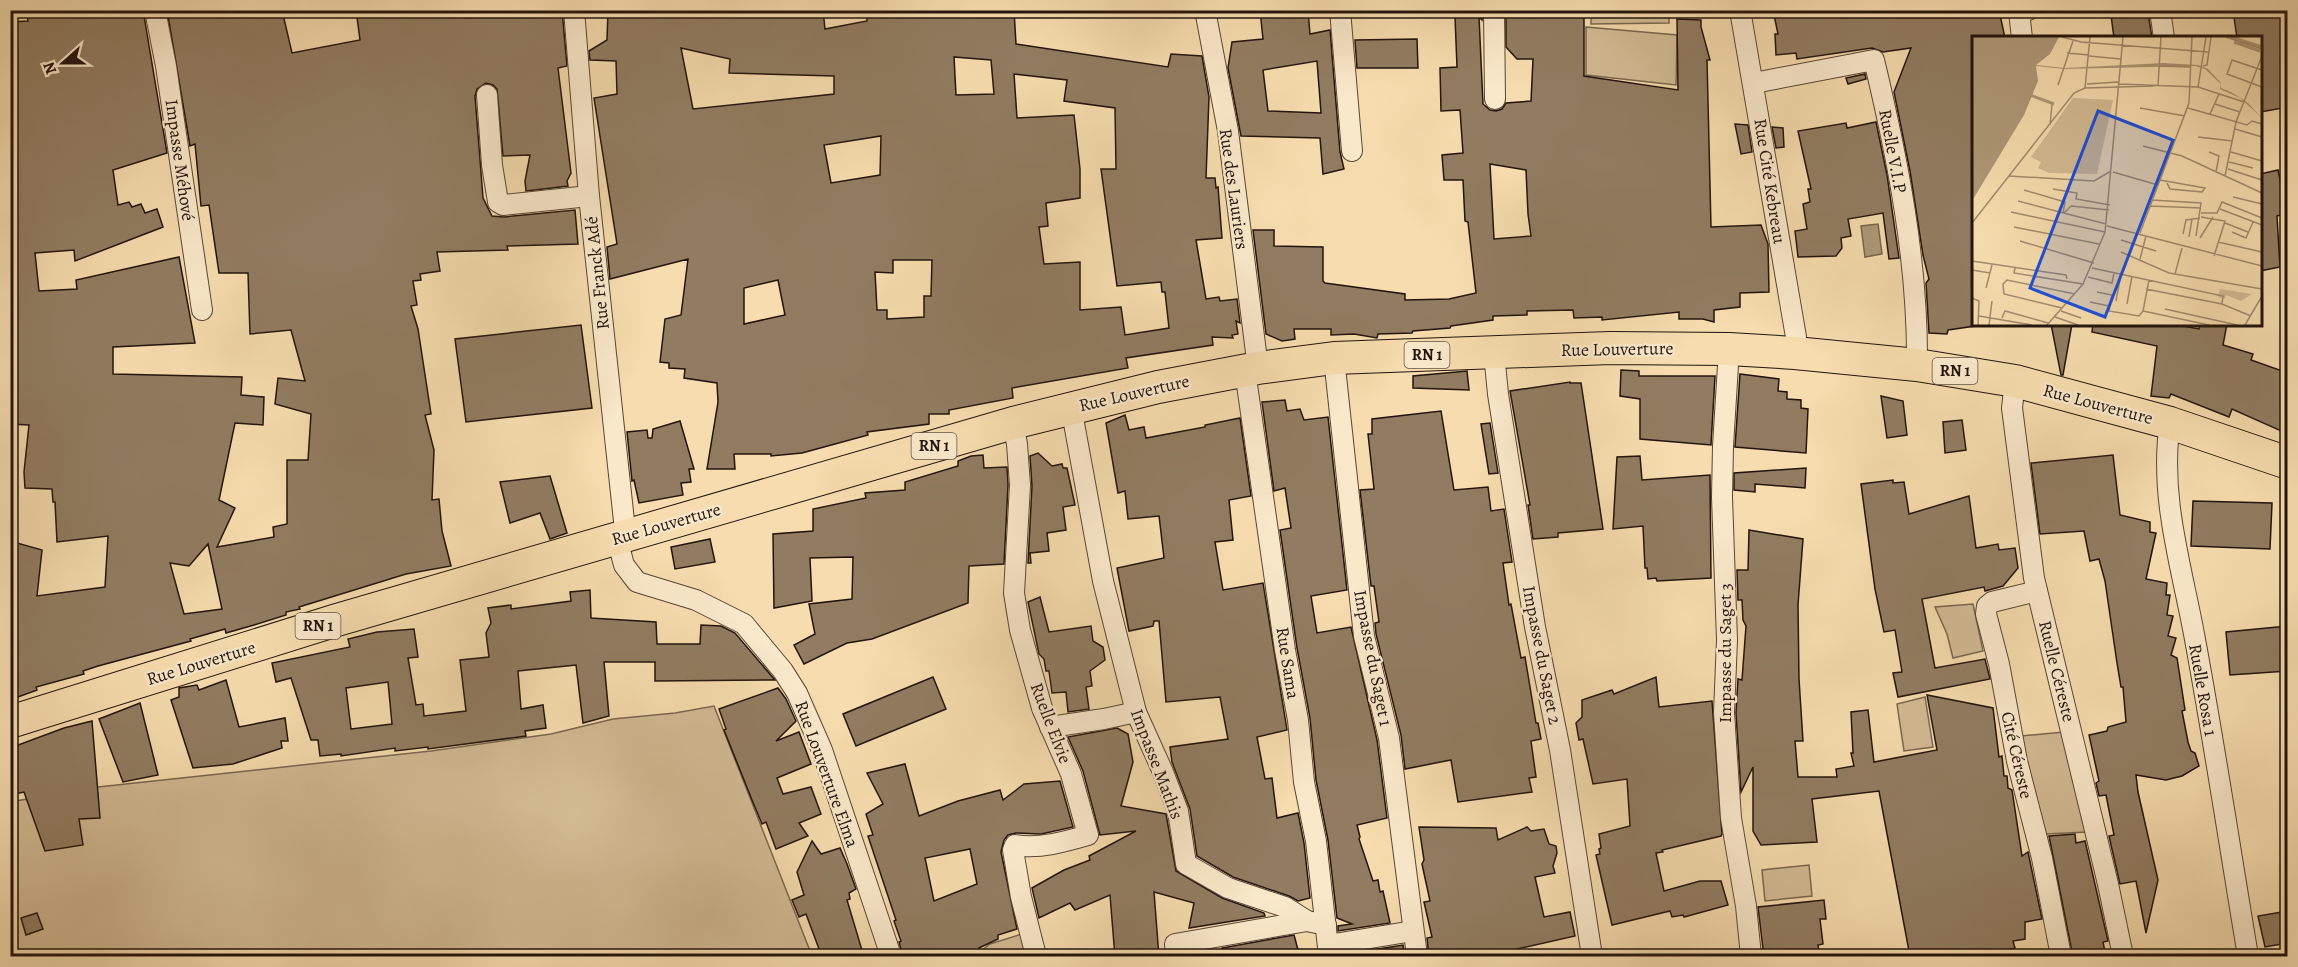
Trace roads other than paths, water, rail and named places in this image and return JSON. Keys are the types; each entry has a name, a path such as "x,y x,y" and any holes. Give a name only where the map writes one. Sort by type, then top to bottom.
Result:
{"main road":[{"name":"Rue Louverture","path":"10,722 337,620 623,525 1071,407 1251,369 1334,358 1610,348 1730,349 1795,353 1917,366 2015,381 2170,423 2288,463"}],"street":[{"name":"Impasse Méhové","path":"155,10 166,66 202,310"},
{"name":"Rue Franck Adé","path":"574,10 589,196 623,525"},
{"name":"Rue des Lauriers","path":"1205,10 1227,131 1251,369"},
{"path":"1340,10 1352,151"},
{"path":"1494,10 1495,99"},
{"name":"Rue Cité Kebreau","path":"1740,10 1796,337 1795,353"},
{"path":"2022,36 2019,12 2028,10"},
{"path":"2160,10 2164,36"},
{"name":"Ruelle V.I.P","path":"1754,83 1874,60 1904,204 1911,262 1917,366"},
{"path":"487,95 492,165 498,202 503,205 589,196"},
{"name":"Impasse du Saget 3","path":"1730,349 1722,497 1726,640 1724,713 1731,818 1746,906 1751,957"},
{"name":"Impasse du Saget 2","path":"1494,353 1498,394 1533,617 1560,750 1592,957"},
{"name":"Impasse du Saget 1","path":"1334,358 1363,625 1389,738 1417,957"},
{"name":"Rue Sama","path":"1251,369 1285,650 1298,720 1304,783 1316,841 1327,942"},
{"name":"Ruelle Céreste","path":"2015,381 2012,408 2019,475 2037,591 2108,884 2123,957"},
{"name":"Impasse Mathis","path":"1071,407 1103,581 1136,712 1178,811 1186,864 1228,888 1285,907 1307,921 1327,942 1413,931"},
{"name":"Ruelle Elvie","path":"1013,423 1020,485 1014,592 1020,630 1050,727 1071,774 1088,835 1031,848 1015,845 1013,850 1036,957"},
{"name":"Ruelle Rosa 1","path":"2170,423 2167,445 2170,524 2193,632 2248,957"},
{"name":"Rue Louverture Elma","path":"623,525 624,566 637,582 696,600 744,624 792,686 807,712 822,750 891,957"},
{"name":"Cité Céreste","path":"2037,591 1992,602 1987,606 1986,614 1999,664 2017,761 2042,858 2061,957"},
{"path":"1050,727 1136,712"},
{"path":"1176,957 1175,944 1307,921"}]}
